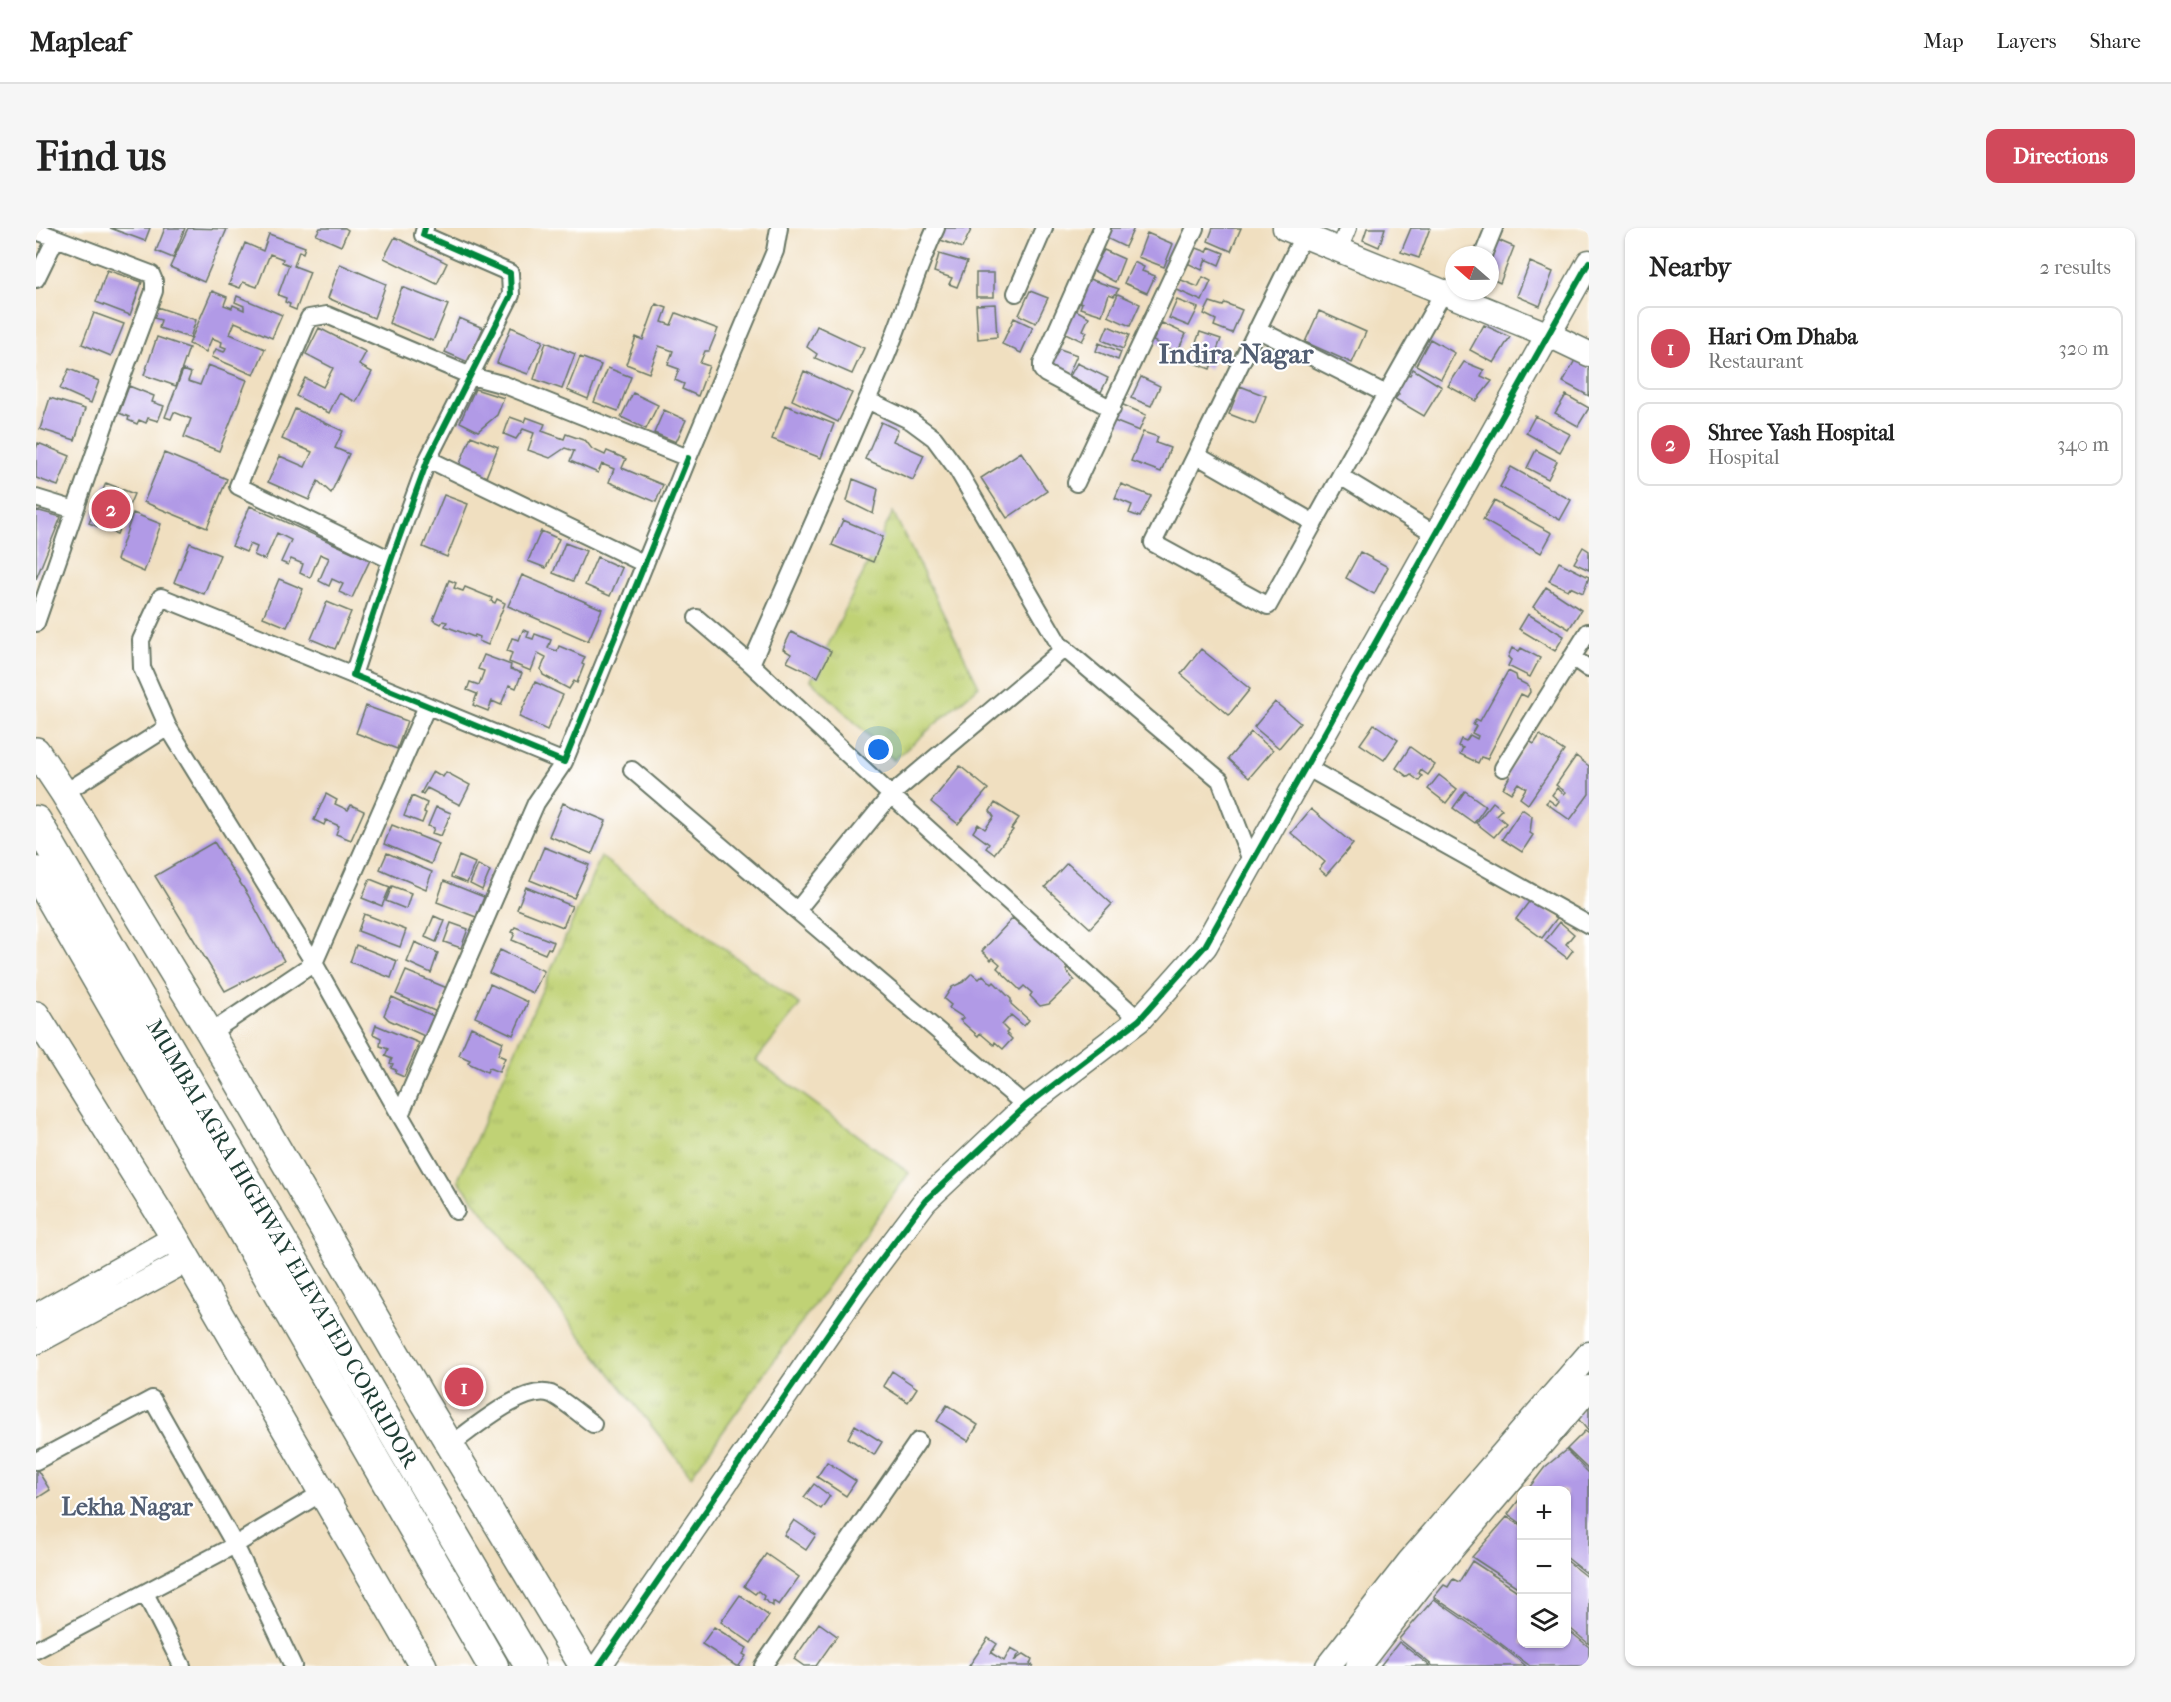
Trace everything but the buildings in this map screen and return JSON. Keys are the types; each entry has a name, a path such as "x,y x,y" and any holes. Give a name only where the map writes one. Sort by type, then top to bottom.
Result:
{"highway":[{"name":"MUMBAI AGRA HIGHWAY ELEVATED CORRIDOR","path":"36,821 530,1666"},
{"name":"MUMBAI AGRA HIGHWAY ELEVATED CORRIDOR","path":"36,872 493,1666"}],"main road":[{"path":"36,751 210,1033 450,1445 583,1666"},
{"path":"36,1015 181,1249 423,1666"}],"street":[{"path":"353,675 391,560 428,459 511,295 510,273 423,234 425,228"},
{"path":"400,1115 536,803 564,762 775,251 779,228"},
{"path":"751,663 896,332 918,268 936,228"},
{"path":"1016,293 1044,228"},
{"path":"1102,228 1042,364 1042,370 1112,409"},
{"path":"1076,483 1195,228"},
{"path":"1338,250 1348,228"},
{"path":"1487,246 1494,228"},
{"path":"36,231 151,274 154,281 154,291 110,409 36,623"},
{"path":"1445,290 1294,232 1257,329 1153,543 1268,606 1386,394 1455,300"},
{"path":"36,279 56,238"},
{"path":"599,1666 858,1290 925,1201 1026,1106 1139,1020 1205,946 1589,262"},
{"path":"1470,300 1589,354"},
{"path":"391,560 238,486 309,318 327,315 471,376 505,385 688,458"},
{"path":"1257,329 1386,394"},
{"path":"867,399 911,421 934,438 957,469 1059,644 1220,780 1252,863"},
{"path":"1196,455 1314,523"},
{"path":"428,459 645,564"},
{"path":"1340,476 1437,535"},
{"path":"36,498 75,510"},
{"path":"456,1211 314,963 168,727 142,668 141,640 161,597 564,762"},
{"path":"697,618 751,663 891,795 1139,1020"},
{"path":"1503,768 1588,632"},
{"path":"798,909 891,795 1065,648"},
{"path":"1572,657 1589,669"},
{"path":"210,1033 314,963 427,706"},
{"path":"64,793 168,727"},
{"path":"1306,767 1589,925"},
{"path":"632,770 798,909 1026,1106"},
{"path":"36,1316 181,1249"},
{"path":"36,1342 181,1249"},
{"path":"1328,1666 1409,1562 1589,1354"},
{"path":"1358,1666 1420,1586 1589,1388"},
{"path":"450,1445 515,1400 535,1393 551,1394 593,1424"},
{"path":"36,1461 152,1399 235,1545 293,1666"},
{"path":"763,1666 918,1441"},
{"path":"36,1650 235,1545 322,1492"},
{"path":"145,1593 182,1666"}],"green space":[{"path":"893,512 979,686 894,760 811,680"},
{"path":"601,857 800,1005 756,1060 909,1173 691,1476 458,1180"}],"cycle path":[{"path":"425,228 423,235 510,273 511,295 428,459 391,560 353,675 564,762 688,458"},
{"path":"599,1666 858,1290 925,1201 1026,1106 1139,1020 1205,946 1589,262"}],"place":[{"name":"Shree Yash Hospital","path":"111,509"},
{"name":"Hari Om Dhaba","path":"464,1387"}],"district":[{"name":"Indira Nagar","path":"1236,353"},
{"name":"Lekha Nagar","path":"127,1507"}]}
